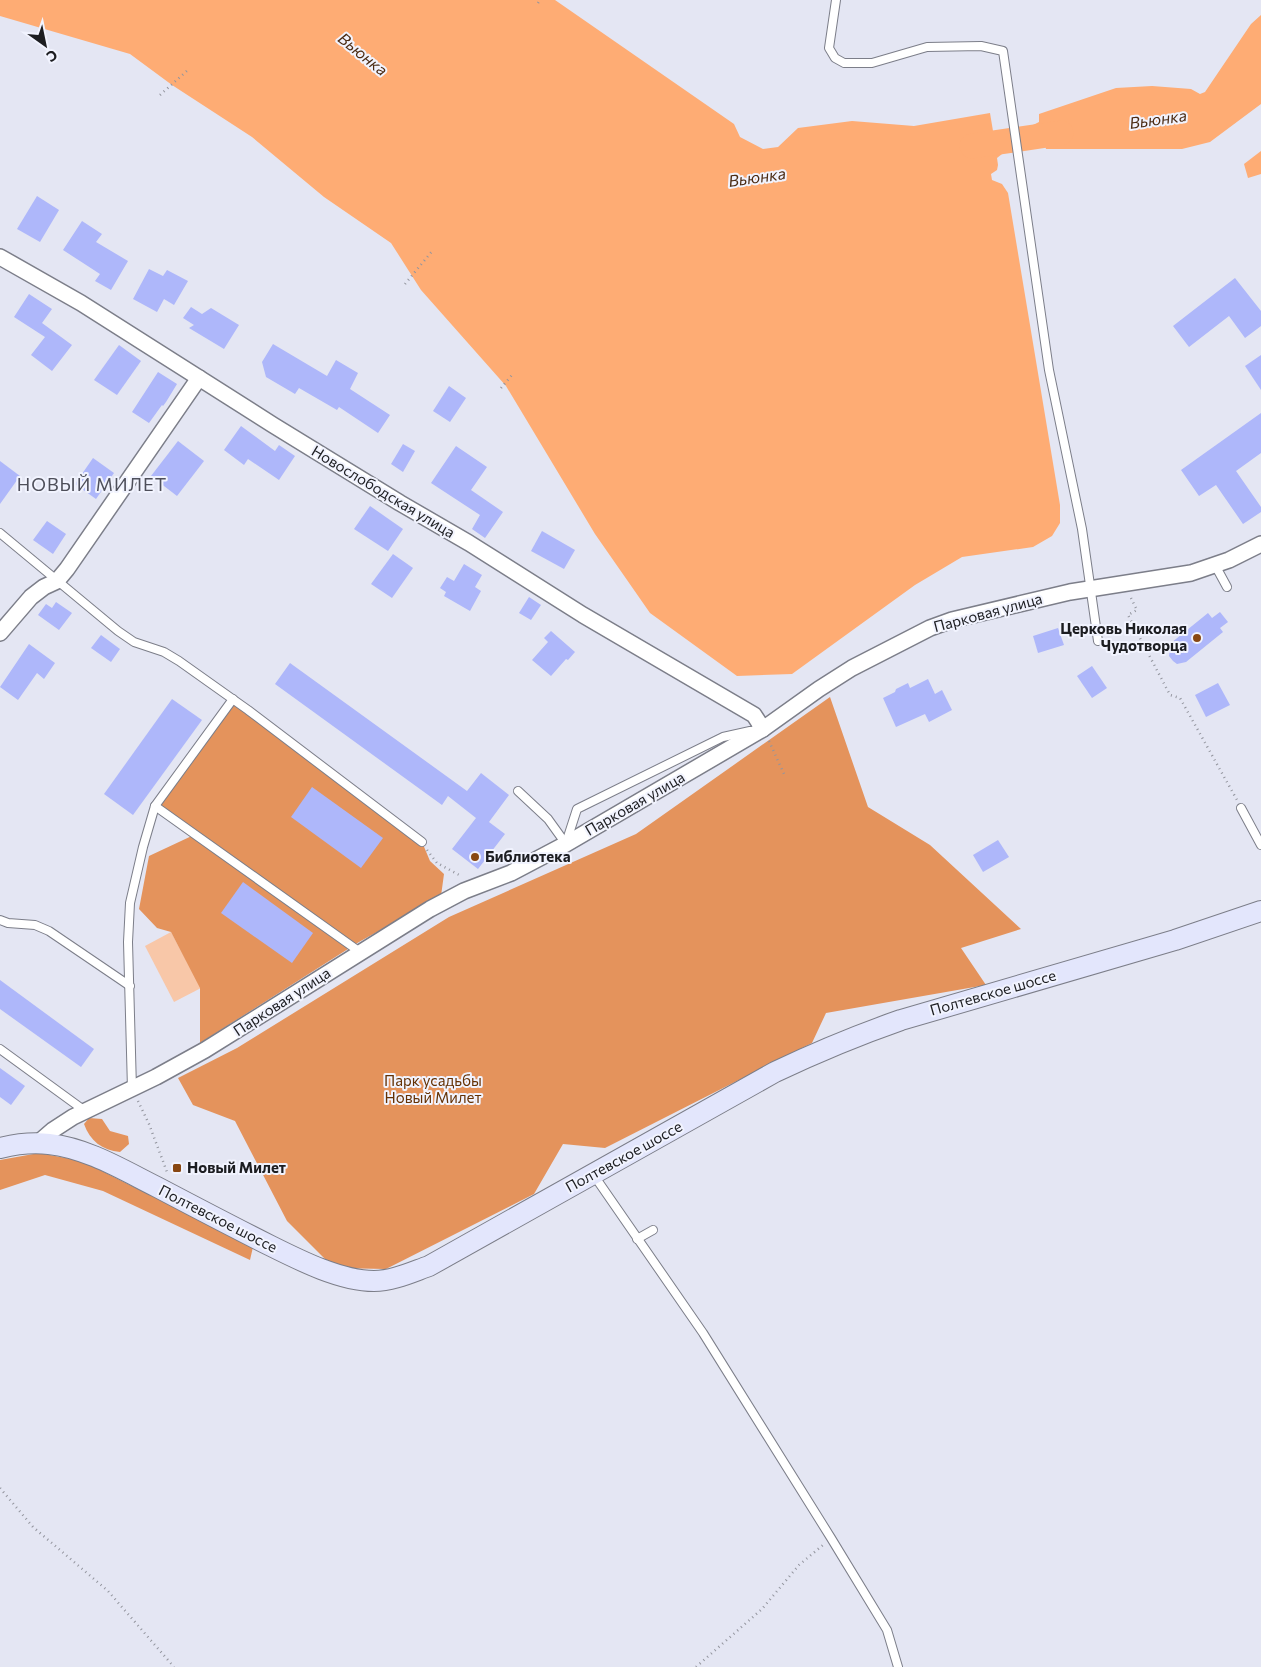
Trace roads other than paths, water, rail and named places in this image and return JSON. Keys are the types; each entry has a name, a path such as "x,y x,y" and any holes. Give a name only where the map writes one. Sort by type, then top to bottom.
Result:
{"street":[{"name":"Новослободская улица","path":"0,257 81,303 583,615 754,715 763,729"},
{"path":"0,633 32,598 44,588 57,581 199,378"},
{"name":"Парковая улица","path":"38,1143 62,1124 85,1111 132,1089 205,1050 430,909 469,889 511,873 566,844 763,729 835,678 904,640 930,628 965,616 1090,588 1191,573 1215,565 1261,544"},
{"name":"Полтевское шоссе","path":"0,1148 38,1143 61,1146 89,1154 298,1259 350,1277 375,1281 402,1276 429,1266 775,1072 820,1051 866,1032 1261,913"}],"lane":[{"path":"836,0 829,48 835,58 844,64 872,63 927,47 981,46 1003,51 1049,370 1082,529 1098,641"},
{"path":"0,533 118,631 134,642 164,652 179,661 233,699 422,842"},
{"path":"1215,565 1226,587"},
{"path":"132,1089 128,942 130,903 143,847 155,806 233,699"},
{"path":"566,844 577,809 722,737 763,729"},
{"path":"518,791 548,819 566,844"},
{"path":"155,806 360,952"},
{"path":"1241,808 1261,845"},
{"path":"0,929 4,921 35,925 50,932 130,986"},
{"path":"0,1049 85,1111"},
{"path":"593,1174 703,1333 831,1538 887,1630 898,1667"},
{"path":"637,1239 653,1230"}],"water":[{"path":"0,0 555,0 734,124 740,137 763,149 778,147 798,128 852,121 914,126 990,113 993,131 1003,131 1007,150 997,158 997,170 991,174 992,180 1002,184 1008,193 1060,505 1060,523 1052,536 1033,547 962,557 915,585 792,674 737,676 650,613 595,534 506,386 421,290 391,243 324,197 252,137 172,85 130,54 0,16"},
{"path":"1261,15 1261,104 1210,142 1182,149 1046,149 1045,145 1029,146 1027,128 1039,122 1039,114 1116,88 1152,86 1191,89 1200,94 1205,92 1251,24"},
{"path":"1261,151 1261,174 1248,178 1244,164"}],"waterway":[{"name":"Вьюнка","path":"972,146 1061,133"}],"place":[{"name":"Церковь Николая Чудотворца","path":"1197,638"},
{"name":"Библиотека","path":"475,857"},
{"name":"Новый Милет","path":"177,1168"}],"district":[{"name":"НОВЫЙ МИЛЕТ","path":"92,485"}],"park label":[{"name":"Парк усадьбы Новый Милет","path":"433,1090"}]}
